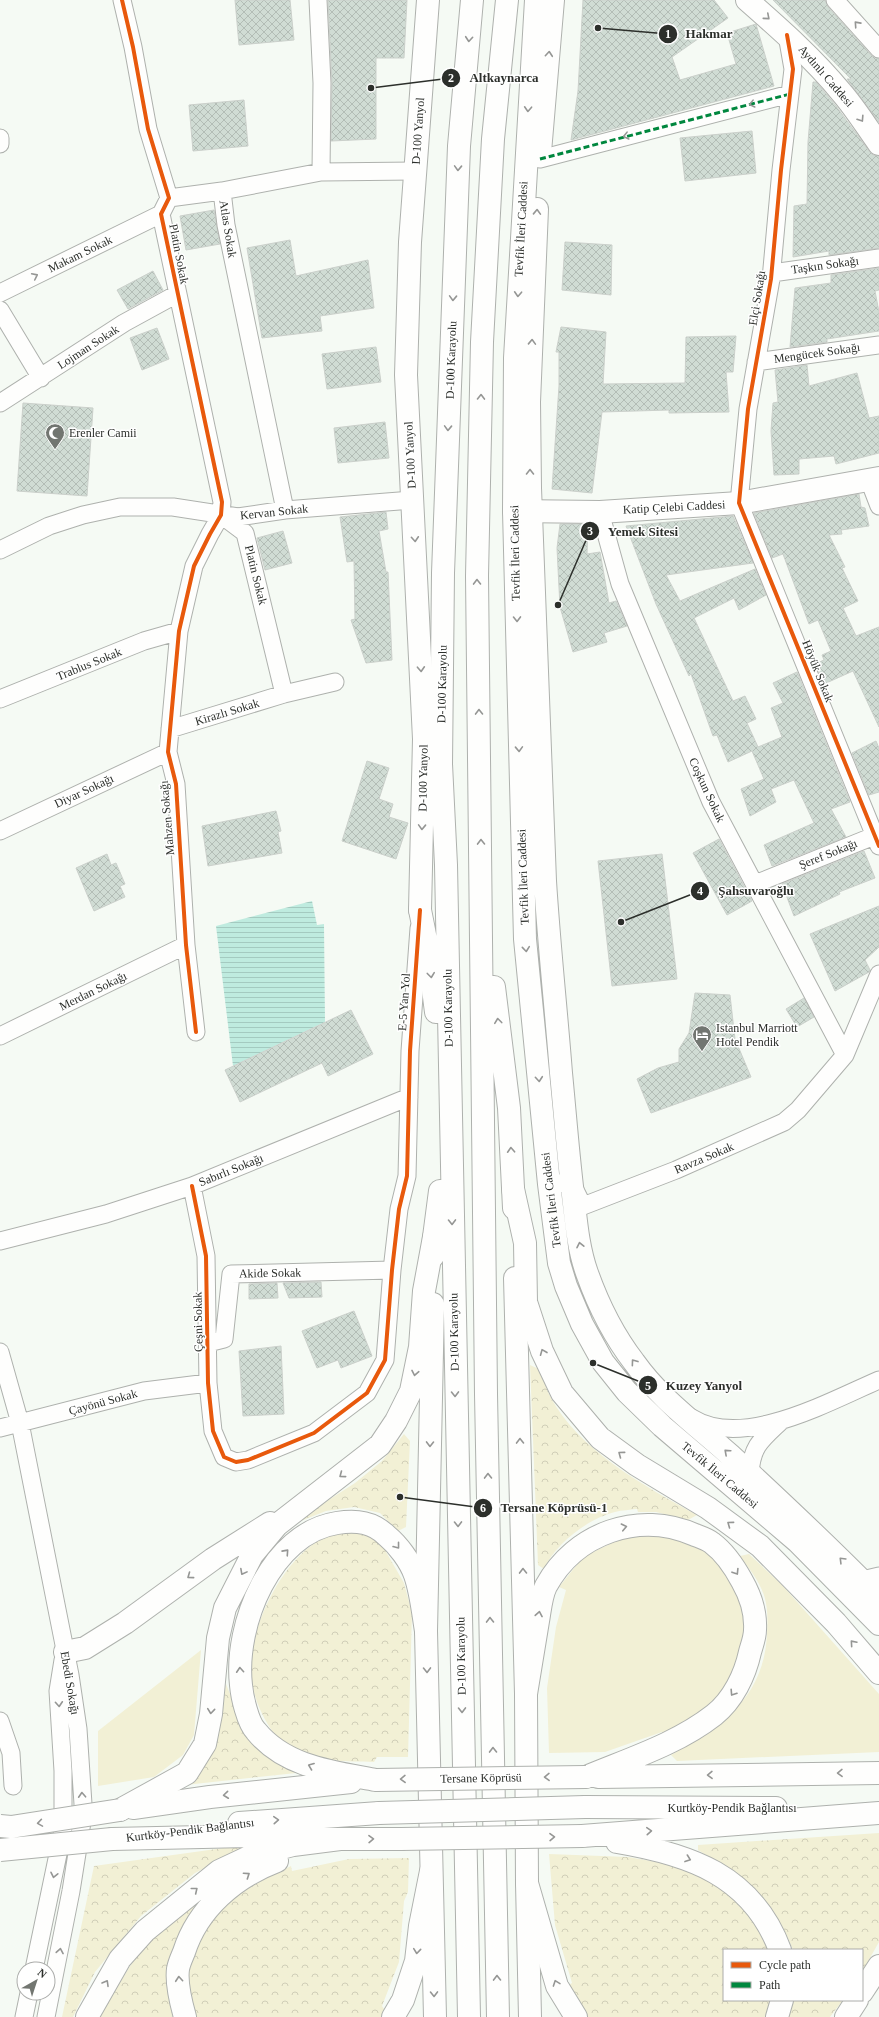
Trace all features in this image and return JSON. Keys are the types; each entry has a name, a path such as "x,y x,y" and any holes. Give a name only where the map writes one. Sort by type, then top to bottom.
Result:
{"main road":[{"name":"D-100 Yanyol","path":"428,0 410,242 406,375 424,739 420,910 428,950 450,1127"},
{"name":"D-100 Karayolu","path":"469,2017 450,1127 446,865 441,764 443,573 459,146 472,0"},
{"path":"498,2017 486,1402 477,576 482,342 493,139 507,0"},
{"name":"Tevfik İleri Caddesi","path":"536,0 515,358 522,511 545,881 571,1182 581,1253 586,1272 600,1305 615,1333 634,1363 673,1406 870,1578 879,1598"},
{"name":"Tevfik İleri Caddesi","path":"553,0 540,159 529,402 522,511 525,932 548,1184 561,1271 582,1324 604,1362 642,1408 798,1542 879,1624"},
{"name":"Aydınlı Caddesi","path":"747,0 787,35 819,67 853,106 879,144"},
{"name":"Katip Çelebi Caddesi","path":"522,511 600,512 739,503 874,479"},
{"path":"481,882 509,1108 513,1189 526,1694 527,1883 530,2017"},
{"path":"534,1033 558,1032"},
{"path":"120,1810 187,1773 205,1744 212,1714 218,1638 225,1608 252,1554 277,1525 380,1445 396,1421 411,1391 420,1347 424,1291 434,1237 450,1127"},
{"path":"513,1189 525,1243 526,1302 542,1351 562,1393 600,1438 637,1465 708,1508 760,1546 836,1623 879,1673"},
{"path":"434,1237 426,1631 435,2017"},
{"path":"65,1652 85,1648 118,1627 213,1559 305,1502"},
{"path":"376,1780 322,1770 283,1756 255,1730 242,1696 239,1667 242,1641 249,1612 264,1581 287,1550 313,1530 323,1525 353,1520 378,1527 397,1544 415,1574 426,1631"},
{"path":"526,1694 545,1588 559,1565 576,1549 592,1539 606,1532 627,1526 655,1524 681,1529 712,1543 735,1568 751,1597 755,1629 748,1664 740,1683 729,1699 715,1714 696,1728 673,1740 586,1777"},
{"path":"586,1777 879,1773"},
{"name":"Tersane Köprüsü","path":"376,1780 586,1777"},
{"path":"0,1826 11,1827 210,1797 376,1780"},
{"name":"Kurtköy-Pendik Bağlantısı","path":"0,1850 112,1839 226,1824 379,1813 585,1807 879,1809"},
{"path":"112,1839 247,1836 340,1839 582,1836 879,1813"},
{"path":"582,1836 646,1847 691,1860 703,1866 733,1884 749,1899 762,1914 774,1933 780,1949"},
{"path":"87,2017 120,1959 145,1931 219,1871 251,1856 293,1845 340,1839"},
{"path":"185,2017 181,2003 178,1969 188,1937 206,1909 231,1886 258,1868 340,1839"},
{"path":"393,2017 403,2000 416,1961 420,1926 431,1871"},
{"path":"527,1883 557,1986 576,2017"},
{"path":"863,1990 879,1966"},
{"path":"777,2017 782,2001"},
{"path":"846,2017 856,2001"}],"street":[{"path":"122,0 133,47 148,129 168,198 222,192"},
{"path":"318,0 322,83 321,172"},
{"path":"835,0 879,49"},
{"name":"Elçi Sokağı","path":"739,503 748,409 772,273 793,68 787,35"},
{"path":"793,68 808,65 819,67"},
{"path":"540,159 790,94"},
{"path":"0,138 0,144"},
{"name":"Atlas Sokak","path":"285,510 226,225 222,192 321,172 415,172"},
{"name":"Platin Sokak","path":"168,198 161,214 222,502 221,515 245,533 284,694"},
{"name":"Makam Sokak","path":"0,293 161,214"},
{"name":"Taşkın Sokağı","path":"772,273 879,258"},
{"name":"Lojman Sokak","path":"0,403 124,324 177,294"},
{"path":"0,310 41,378"},
{"name":"Mengücek Sokağı","path":"756,362 879,344"},
{"path":"874,479 879,506"},
{"name":"Kervan Sokak","path":"0,550 49,526 83,515 120,508 173,507 238,517 285,510 412,500"},
{"name":"Höyük Sokak","path":"739,503 878,839"},
{"name":"Coşkun Sokak","path":"600,512 620,584 687,748 711,802 845,1055"},
{"name":"Mahzen Sokağı","path":"196,1032 186,945 176,784 168,752 179,631 194,566 221,515"},
{"name":"Trablus Sokak","path":"0,699 144,641 179,631"},
{"name":"Kirazlı Sokak","path":"170,729 284,694 335,682"},
{"name":"Diyar Sokağı","path":"0,831 168,752"},
{"name":"Şeref Sokağı","path":"755,884 878,839"},
{"name":"E-5 Yan Yol","path":"224,1457 236,1462 248,1460 314,1433 367,1393 385,1360 392,1270 399,1209 407,1176 410,1051 420,910"},
{"name":"Merdan Sokağı","path":"0,1036 186,945"},
{"path":"845,1055 879,974"},
{"name":"Ravza Sokak","path":"571,1182 584,1206 676,1170 773,1128 791,1117 845,1055"},
{"name":"Sabırlı Sokağı","path":"0,1241 106,1214 192,1186 409,1096"},
{"path":"548,1184 571,1182"},
{"name":"Çeşni Sokak","path":"192,1186 206,1256 208,1383 213,1431 224,1457"},
{"name":"Akide Sokak","path":"208,1343 224,1339 231,1274 392,1270"},
{"name":"Ebedi Sokağı","path":"0,1352 20,1423 70,1675 78,1729 83,1804 71,1891 46,2017"},
{"path":"673,1406 695,1420 726,1429 758,1427 780,1422 879,1380"},
{"name":"Çayönü Sokak","path":"0,1428 144,1391 208,1383"},
{"path":"750,1473 751,1457 757,1445 780,1422"},
{"path":"36,1961 63,1830 63,1771 58,1691 65,1652"},
{"path":"0,1721 11,1753 12,1786"},
{"path":"24,2017 27,2001"}],"green space":[{"path":"530,1365 541,1370 546,1387 562,1415 595,1450 635,1479 697,1515 688,1520 656,1512 638,1512 637,1509 618,1511 605,1515 574,1533 556,1550 544,1569 538,1565"},
{"path":"404,1434 410,1441 406,1527 398,1531 380,1513 354,1507 326,1511 288,1526 355,1483 382,1461"},
{"path":"344,1531 369,1535 386,1546 385,1550 404,1583 412,1613 408,1757 377,1757 374,1762 353,1762 323,1759 304,1754 294,1749 275,1734 258,1705 252,1685 250,1665 254,1639 265,1608 273,1592 282,1577 303,1552 322,1538"},
{"path":"656,1531 685,1542 714,1556 740,1593 747,1635 729,1688 702,1714 661,1738 662,1732 605,1752 549,1753 547,1688 556,1627 566,1590 559,1587 583,1557 624,1537"},
{"path":"749,1554 782,1585 879,1694 879,1752 677,1761 671,1755 707,1733 723,1721 737,1708 749,1693 758,1676 764,1656 767,1634 767,1614 766,1602 762,1590 740,1556"},
{"path":"201,1650 194,1735 183,1755 154,1777 98,1786 98,1731"},
{"path":"226,1684 244,1729 263,1752 296,1773 185,1785 219,1731"},
{"path":"879,1833 879,1942 863,1970 863,1949 793,1949 776,1916 766,1903 743,1880 698,1850 698,1845"},
{"path":"252,1844 195,1873 141,1916 95,1972 73,2017 62,2017 94,1866"},
{"path":"549,1854 628,1857 679,1866 697,1872 744,1903 768,1949 723,1949 723,2001 773,2001 767,2017 587,2017 567,1986 572,1983 555,1925"},
{"path":"409,1858 408,1892 404,1901 399,1962 382,2006 386,2012 383,2017 196,2017 190,2002 188,1987 189,1971 193,1956 199,1940 207,1926 235,1897 291,1866 292,1871 349,1859"},
{"path":"189,1904 195,1907 173,1947 168,1973 169,2001 173,2017 98,2017 141,1949"},
{"path":"793,2001 842,2001 830,2017 788,2017"}],"shaded area":[{"path":"312,901 317,925 324,924 325,1022 233,1066 216,926"}],"building":[{"path":"235,0 290,0 294,40 239,45"},
{"path":"328,0 407,0 404,58 376,58 376,139 331,141 332,83"},
{"path":"583,0 714,0 728,18 672,57 680,80 736,64 727,33 756,24 774,86 571,140 578,91"},
{"path":"773,0 825,0 828,7 872,56 879,59 879,122 847,79 851,79"},
{"path":"813,82 816,82 836,106 869,151 873,155 879,156 879,248 829,255 829,251 793,257 794,206 807,204 808,142"},
{"path":"244,100 248,146 193,151 189,105"},
{"path":"752,131 756,173 685,181 680,138"},
{"path":"214,210 220,244 186,250 180,216"},
{"path":"290,240 296,276 368,260 374,308 320,316 322,331 262,338 247,248"},
{"path":"565,242 612,245 611,295 562,290"},
{"path":"879,268 879,290 875,291 879,312 879,331 827,339 827,342 790,347 795,288 831,283 831,275"},
{"path":"153,271 163,290 128,309 117,290"},
{"path":"561,327 606,332 603,384 685,383 686,337 736,336 733,372 726,372 729,412 669,413 669,410 602,412 592,493 552,489 559,386 559,352 556,352"},
{"path":"157,328 169,359 142,370 130,338"},
{"path":"376,347 381,382 327,389 322,354"},
{"path":"807,365 809,386 857,373 869,418 879,416 879,453 836,464 834,456 799,459 799,474 774,475 771,431 773,403 778,402 775,370"},
{"name":"Erenler Camii","path":"23,403 93,408 87,496 17,491"},
{"path":"385,422 389,458 338,463 334,428"},
{"path":"859,494 861,507 865,508 869,526 841,530 842,534 829,535 845,567 842,568 858,601 843,608 856,636 879,627 879,727 853,671 824,684 815,664 824,660 822,655 831,651 818,620 809,624 783,554 772,558 754,513"},
{"path":"386,512 388,529 379,531 386,572 388,572 392,660 366,663 351,620 355,619 354,561 347,562 340,517"},
{"path":"733,516 753,563 666,575 680,601 755,569 766,595 739,610 734,598 694,618 733,701 745,696 756,719 747,723 758,747 782,737 771,708 783,703 773,683 797,672 850,802 831,809 846,837 772,866 764,845 814,823 794,780 771,789 776,802 750,816 741,789 764,779 752,751 728,762 717,735 713,736 691,674 689,676 656,604 626,526"},
{"path":"560,524 588,524 587,554 600,552 609,603 616,601 627,626 604,633 607,642 573,652 560,607 557,548"},
{"path":"283,531 292,563 265,570 257,538"},
{"path":"876,741 879,748 879,792 869,795 852,753"},
{"path":"367,761 389,768 379,799 393,804 389,817 408,823 396,859 342,841"},
{"path":"276,811 281,831 278,832 282,853 208,866 202,826"},
{"path":"719,839 752,901 727,915 693,853"},
{"path":"864,851 875,878 839,892 840,894 794,916 782,884"},
{"path":"107,854 111,865 116,863 125,884 120,886 125,897 94,911 76,868"},
{"path":"662,854 677,979 612,986 598,861"},
{"path":"879,906 879,947 865,960 870,970 869,972 835,991 810,934"},
{"name":"Istanbul Marriott Hotel Pendik","path":"695,993 730,995 735,1039 751,1077 651,1113 637,1079 658,1068 679,1062 679,1049 689,1033"},
{"path":"804,998 814,1017 797,1027 786,1009"},
{"path":"351,1010 373,1054 328,1076 322,1063 240,1102 225,1070"},
{"path":"321,1282 322,1297 289,1298 283,1283"},
{"path":"277,1283 278,1298 249,1299 249,1284"},
{"path":"354,1311 372,1356 341,1368 338,1360 317,1368 302,1331"},
{"path":"281,1346 284,1414 243,1416 239,1351"}],"marked path":[{"path":"540,159 790,94"}],"cycle path":[{"path":"122,0 133,47 148,129 169,198 161,214 222,502 221,515 194,566 179,631 168,752 176,784 186,945 196,1032"},
{"path":"787,35 793,69 781,170 771,279 748,409 739,503 879,846"},
{"path":"192,1186 206,1256 208,1383 213,1431 224,1457 236,1462 248,1460 314,1433 367,1393 385,1360 392,1270 399,1209 407,1176 410,1051 420,910"}],"place":[{"name":"Hakmar","path":"598,28"},
{"name":"Altkaynarca","path":"371,88"},
{"name":"Erenler Camii","path":"55,450"},
{"name":"Yemek Sitesi","path":"558,605"},
{"name":"Şahsuvaroğlu","path":"621,922"},
{"name":"Istanbul Marriott Hotel Pendik","path":"702,1052"},
{"name":"Kuzey Yanyol","path":"593,1363"},
{"name":"Tersane Köprüsü-1","path":"400,1497"}]}
